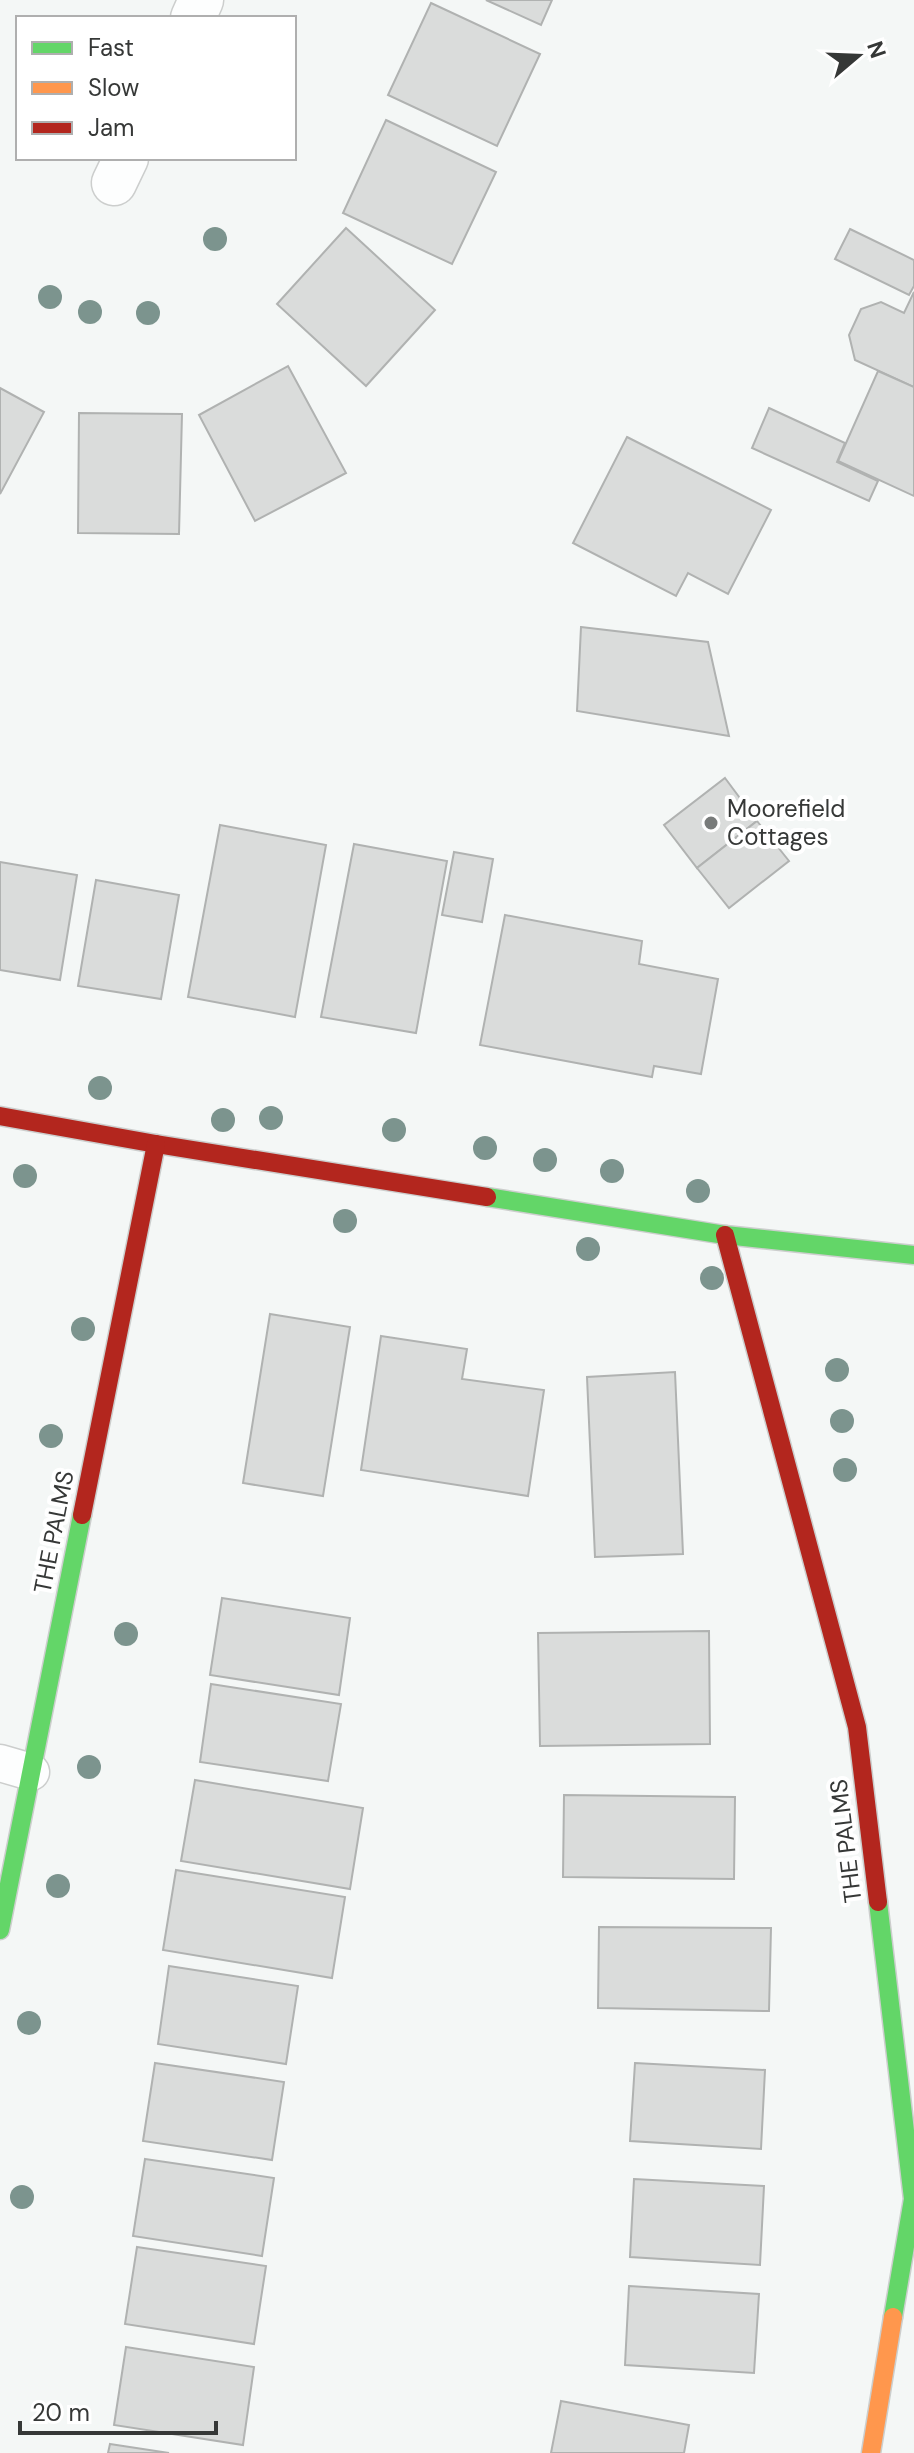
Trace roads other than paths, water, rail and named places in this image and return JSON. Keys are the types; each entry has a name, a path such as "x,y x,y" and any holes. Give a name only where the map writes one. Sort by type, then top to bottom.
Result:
{"street":[{"path":"0,1116 725,1235 914,1255"},
{"name":"THE PALMS","path":"0,1930 16,1768 156,1144"},
{"name":"THE PALMS","path":"725,1235 857,1727 913,2199 871,2453"}],"place":[{"name":"Moorefield Cottages","path":"711,823"}]}
